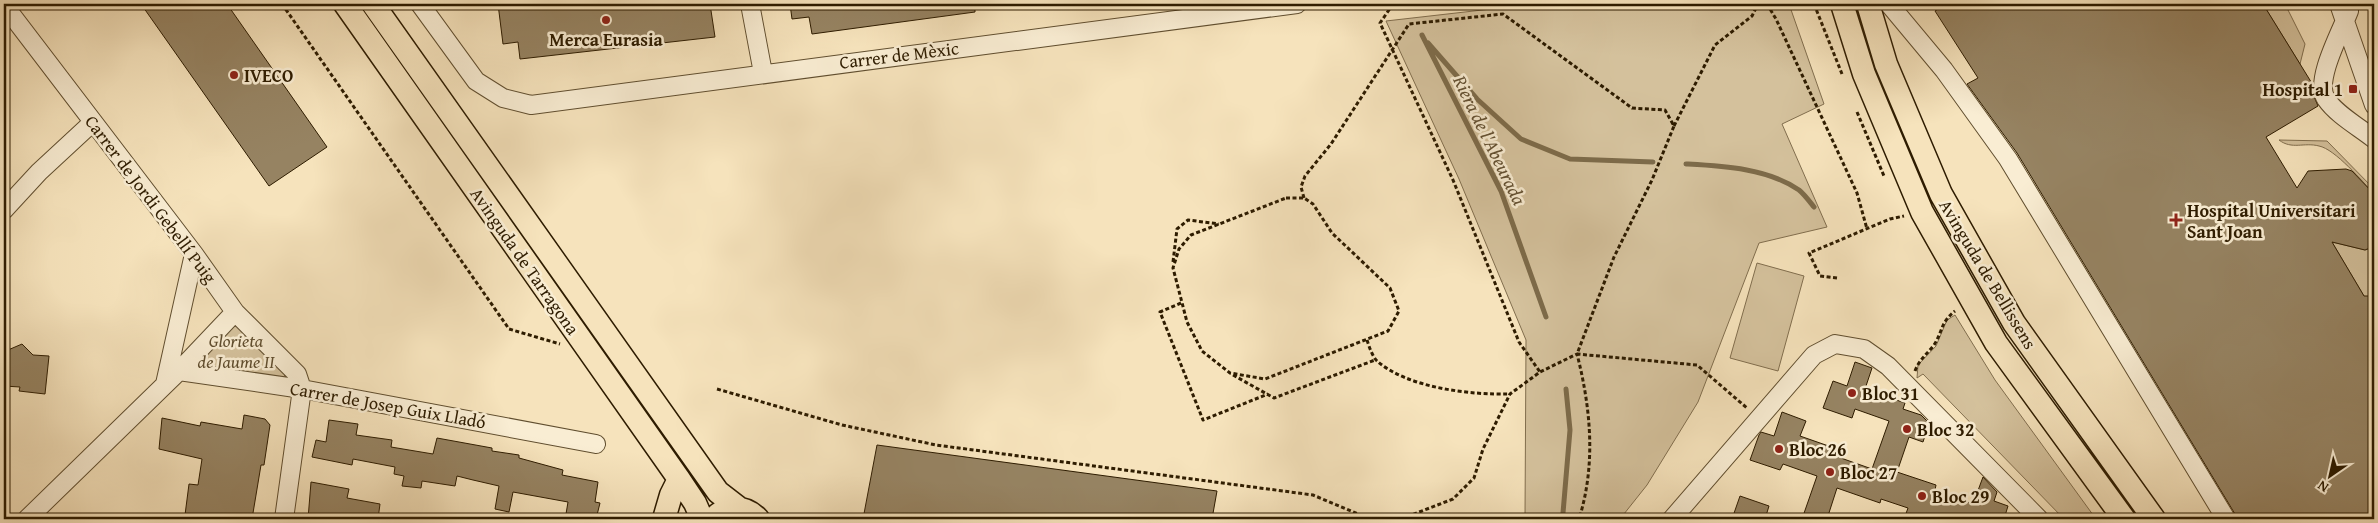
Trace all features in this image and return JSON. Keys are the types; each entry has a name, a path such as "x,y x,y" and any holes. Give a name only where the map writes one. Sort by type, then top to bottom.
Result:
{"main road":[{"name":"Avinguda de Tarragona","path":"345,4 695,502 702,519"},
{"name":"Avinguda de Tarragona","path":"373,4 718,492 749,514"},
{"path":"1838,4 1864,74"},
{"name":"Avinguda de Bellissens","path":"1842,4 1864,74 1922,212 1996,343 2124,519"},
{"name":"Avinguda de Bellissens","path":"1868,4 1886,64 1941,194 2014,323 2154,519"},
{"path":"664,519 671,495 679,479"},
{"path":"712,519 726,510 749,514"}],"street":[{"name":"Carrer de Mèxic","path":"420,4 476,81 503,98 531,105 1297,4"},
{"path":"750,4 763,73"},
{"path":"1889,4 1944,70 2008,159 2226,519"},
{"name":"Carrer de Jordi Gebellí Puig","path":"4,5 194,254 235,312 297,374 302,389"},
{"path":"2345,10 2374,78"},
{"path":"2345,10 2374,105"},
{"path":"2345,10 2325,73 2323,92 2327,100 2336,109 2374,139"},
{"path":"4,210 39,172 93,122"},
{"path":"165,384 194,254"},
{"path":"27,519 165,384 235,312"},
{"path":"1672,519 1814,355 1835,344 1864,349 1896,373 2039,519"},
{"name":"Carrer de Josep Guix Lladó","path":"178,371 302,389 596,444"},
{"path":"284,519 302,389"}],"path":[{"path":"282,4 509,329 588,352"},
{"path":"1393,4 1380,23 1453,180 1519,342 1540,372"},
{"path":"1579,519 1585,498 1591,458 1585,387 1577,354 1614,257 1652,180 1674,126 1715,45 1752,16 1758,4"},
{"path":"1767,4 1776,19 1857,193 1867,229"},
{"path":"1304,198 1301,187 1305,176 1331,144 1409,24 1503,14 1632,108 1665,110 1674,126"},
{"path":"1173,268 1179,249 1191,235 1286,198 1304,198 1313,204 1332,233 1390,288 1399,311 1388,331 1265,379 1230,373"},
{"path":"1836,278 1820,276 1809,253 1890,219 1922,212"},
{"path":"1220,224 1203,220 1188,220 1177,228 1173,268 1187,322 1202,351 1230,373 1274,398 1375,360"},
{"path":"1181,303 1160,312 1203,420 1268,394"},
{"path":"1912,376 1918,363 1934,344 1945,318 1955,311"},
{"path":"1367,340 1375,360 1411,381 1485,395 1510,394"},
{"path":"1401,519 1453,500 1474,478 1483,448 1510,394 1540,372 1577,354 1696,365 1760,418"},
{"path":"717,389 842,426 936,445 1313,495 1358,514 1364,519"}],"green space":[{"path":"1535,4 1789,4 1824,104 1782,124 1827,227 1759,243 1698,402 1647,485 1620,519 1525,519 1526,340 1459,179 1386,21"},
{"path":"2263,4 2285,4 2305,44 2300,64"},
{"path":"2279,140 2327,141 2374,189 2374,194 2348,167 2326,148 2314,145 2289,145"},
{"path":"2332,242 2365,250 2369,249 2374,243 2374,296 2371,296 2367,301"},
{"path":"1757,263 1804,276 1778,371 1730,358"},
{"path":"1955,315 1995,380 2096,519 2064,519 1923,374 1917,378 1918,365 1936,346 1947,320"},
{"name":"Glorieta de Jaume II","path":"234,326 239,327 285,374 284,377 281,379 203,366 199,360"}],"building":[{"name":"IVECO","path":"141,4 227,4 327,147 269,186"},
{"name":"Merca Eurasia","path":"498,4 710,4 715,37 520,59 518,42 503,44"},
{"path":"790,4 975,4 975,12 812,34 809,17 792,19"},
{"name":"Hospital Universitari Sant Joan","path":"1947,4 2263,4 2313,85 2313,94 2318,106 2266,137 2297,188 2308,171 2346,169 2352,171 2374,194 2374,243 2372,247 2365,250 2332,242 2364,296 2374,296 2374,519 2237,519 2017,153 1967,84 1978,78 1935,11"},
{"path":"22,344 33,355 49,356 45,394 19,391 20,387 4,386 4,349 8,350"},
{"path":"1855,362 1872,368 1865,389 1905,403 1903,409 1921,415 1929,423 1923,442 1909,437 1897,472 1936,485 1935,490 1973,504 1983,477 1997,492 1994,501 2008,506 2004,519 1904,519 1908,508 1881,499 1880,503 1837,488 1827,519 1802,519 1817,476 1783,464 1780,470 1750,460 1761,432 1774,436 1782,412 1806,421 1800,436 1840,450 1838,457 1872,469 1889,421 1855,409 1852,418 1823,408 1833,381 1847,386"},
{"path":"244,415 265,419 270,425 264,465 261,465 252,519 218,519 185,515 189,484 198,485 202,459 159,449 162,418 200,426 201,422 242,429"},
{"path":"329,420 358,424 356,435 392,440 391,447 433,454 437,438 492,448 492,451 519,455 519,458 563,470 562,475 598,482 595,502 600,503 596,519 566,514 568,502 513,492 509,512 495,509 499,486 457,476 455,486 422,481 421,488 402,486 404,476 394,474 395,467 353,459 352,465 312,457 316,440 326,442"},
{"path":"877,445 1217,491 1212,519 863,519"},
{"path":"311,482 349,489 347,498 380,504 378,519 308,519"},
{"path":"1740,496 1769,506 1765,519 1732,519"}],"waterway":[{"name":"Riera de l'Abeurada","path":"1422,35 1501,191 1546,317"},
{"path":"1428,43 1477,99 1521,139 1570,159 1653,162"},
{"path":"1686,164 1744,170 1773,177 1799,190 1814,207"},
{"name":"Riera de l'Abeurada","path":"1560,519 1563,513 1570,430 1566,389"}],"place":[{"name":"Merca Eurasia","path":"606,20"},
{"name":"IVECO","path":"234,75"},
{"name":"Hospital 1","path":"2353,89"},
{"name":"Hospital Universitari Sant Joan","path":"2176,220"},
{"name":"Bloc 31","path":"1852,393"},
{"name":"Bloc 32","path":"1907,429"},
{"name":"Bloc 26","path":"1779,449"},
{"name":"Bloc 27","path":"1830,472"},
{"name":"Bloc 29","path":"1922,496"}]}
